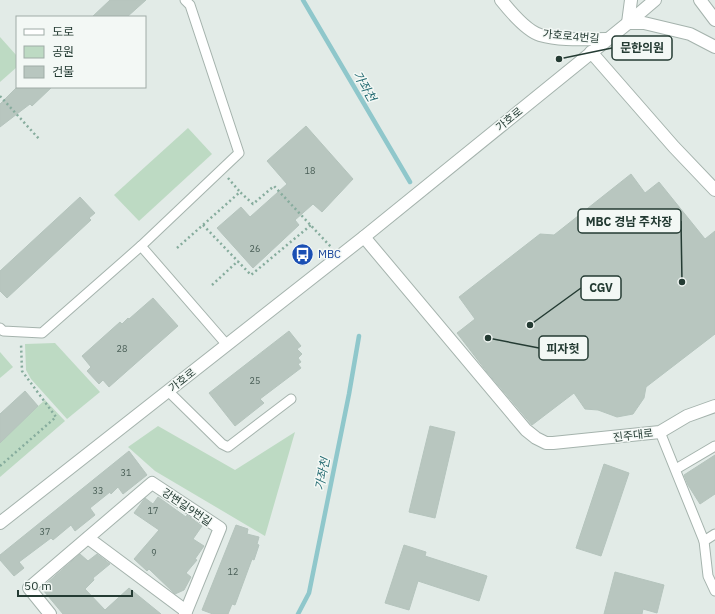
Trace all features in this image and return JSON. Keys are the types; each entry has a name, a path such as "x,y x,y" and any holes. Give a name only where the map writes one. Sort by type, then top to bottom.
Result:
{"street":[{"name":"가호로4번길","path":"501,0 510,12 523,24 538,34 563,38 607,39"},
{"path":"631,0 628,23 644,23 690,34 715,47"},
{"name":"가호로","path":"0,523 364,237 628,23 654,0"},
{"path":"700,0 715,20"},
{"path":"591,52 674,147 715,190"},
{"name":"진주대로","path":"364,237 526,430 536,438 546,443 583,441 660,432 687,416 715,406"},
{"name":"강변길9번길","path":"50,614 28,588 152,483 220,528 185,613"},
{"path":"88,538 185,613"}],"lane":[{"path":"0,328 3,331 42,333 141,246 239,153 190,5 185,0"},
{"path":"141,246 227,345"},
{"path":"168,392 222,444 228,447 291,399"},
{"path":"660,432 704,541 708,576 715,591"},
{"path":"676,469 715,446"},
{"path":"704,541 715,534"}],"path":[{"path":"0,96 40,140"},
{"path":"221,170 240,192 253,204 274,186 340,256"},
{"path":"177,248 240,192"},
{"path":"203,225 252,275 311,225"},
{"path":"212,285 238,261"},
{"path":"0,466 56,417 22,371 21,332"}],"green space":[{"path":"0,37 16,55 16,68 0,82"},
{"path":"188,128 212,154 139,221 114,195"},
{"path":"55,343 100,392 67,419 31,379 26,370 25,344"},
{"path":"0,352 13,367 0,378"},
{"path":"45,400 65,421 0,477 0,440"},
{"path":"158,426 235,470 295,432 265,536 155,471 128,447"}],"building":[{"path":"110,0 146,0 128,16 93,16"},
{"path":"16,88 51,88 32,106 30,104 0,127 0,104"},
{"path":"306,126 353,179 322,212 313,204 295,220 299,225 253,268 217,228 241,207 250,217 287,184 267,161"},
{"path":"631,174 645,193 659,182 705,239 715,231 715,334 646,387 644,398 633,414 617,417 598,410 585,409 574,393 532,425 487,372 457,333 475,319 459,297 540,234 554,235"},
{"path":"80,197 95,213 89,218 91,220 7,298 0,291 0,271"},
{"path":"153,298 178,326 109,387 103,380 99,384 87,371 91,367 82,356 120,322 122,324 128,318 129,319"},
{"path":"289,331 301,346 297,349 302,354 298,358 301,362 298,364 301,368 260,399 264,403 235,426 209,393"},
{"path":"25,391 38,406 0,443 0,414"},
{"path":"430,426 455,432 435,518 409,512"},
{"path":"129,451 147,475 123,494 118,487 111,494 110,492 90,508 95,515 75,531 71,525 53,540 51,538 19,562 24,568 14,576 0,560 0,555"},
{"path":"715,455 715,494 700,504 688,485 684,475"},
{"path":"604,464 629,473 601,556 576,548"},
{"path":"158,497 186,517 187,515 202,526 193,539 204,546 195,559 197,560 186,573 191,577 184,590 175,594 149,569 147,571 134,559 159,530 134,513 145,498 153,504"},
{"path":"236,525 248,529 247,534 259,537 257,544 259,545 254,560 252,559 235,605 232,604 228,614 213,614 202,610"},
{"path":"404,545 426,552 425,556 487,576 479,601 418,581 409,610 385,603"},
{"path":"80,554 88,561 97,554 110,564 93,578 94,580 85,589 105,610 129,588 161,614 63,614 43,590 49,586 47,583"},
{"path":"615,572 664,585 657,613 643,609 642,614 604,614"}],"waterway":[{"name":"가좌천","path":"303,0 410,182"},
{"name":"가좌천","path":"298,614 309,593 349,394 359,336"}],"place":[{"name":"문한의원","path":"559,59"},
{"name":"MBC","path":"302,254"},
{"name":"MBC 경남 주차장","path":"682,282"},
{"name":"CGV","path":"530,325"},
{"name":"피자헛","path":"488,338"}]}
